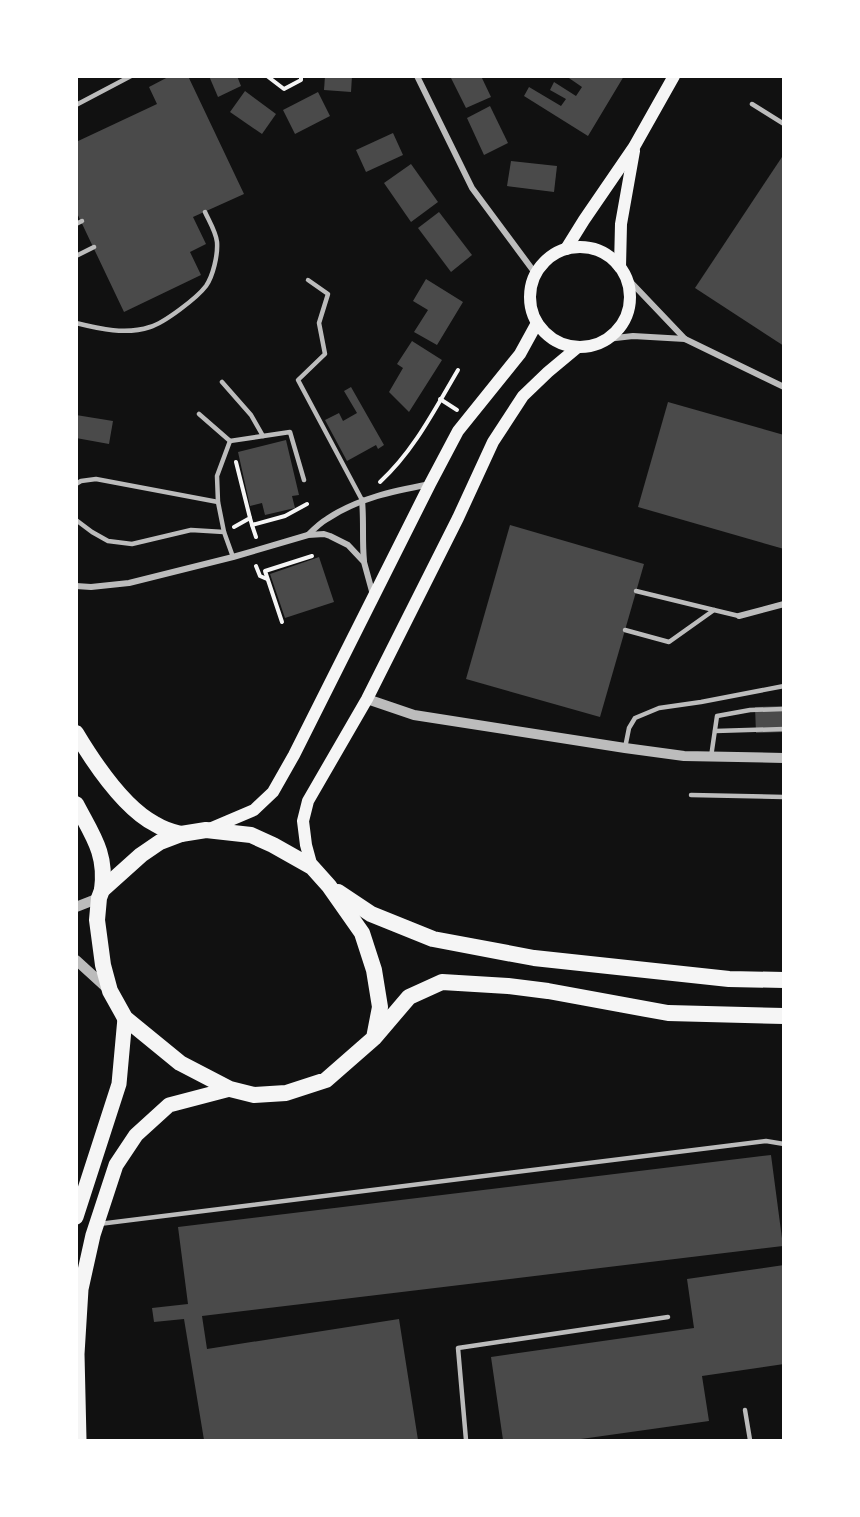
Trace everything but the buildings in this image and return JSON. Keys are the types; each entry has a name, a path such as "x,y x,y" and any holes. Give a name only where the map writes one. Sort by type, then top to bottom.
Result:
{"highway":[{"path":"76,733 93,759 138,813 166,830 181,834"},
{"path":"76,804 99,848 103,863 104,877 97,920 99,944 110,991 125,1018 180,1063 230,1089 254,1095 286,1093 326,1080 374,1038 409,997 442,982 548,991 668,1013 783,1016"},
{"path":"101,894 141,855 181,834 206,830 251,835 273,845 312,867 329,886 362,933 374,969 380,1006 374,1038"},
{"path":"329,886 371,914 433,939 534,958 729,979 783,980"}],"main road":[{"path":"566,249 634,147 674,76"},
{"path":"622,272 621,224 634,147"},
{"path":"578,247 599,250 609,256 628,282 630,300 626,316 621,325 607,339 578,347 557,342 545,333 532,312 530,287 535,273 548,258 566,249 578,247"},
{"path":"206,830 254,810 273,792 458,431 520,354 537,323"},
{"path":"312,867 303,821 308,801 367,699 458,518 493,442 523,396 578,347"},
{"path":"76,1217 119,1084 125,1018"},
{"path":"79,1440 76,1354 81,1289 97,1224 116,1165 136,1135 169,1105 230,1089"}],"street":[{"path":"417,76 472,188 535,273"},
{"path":"622,272 685,339 783,387"},
{"path":"607,339 633,336 685,339"},
{"path":"308,534 325,519 362,500 430,483"},
{"path":"362,500 364,562 374,596"},
{"path":"76,586 129,583 308,534 330,536 348,545 364,562"},
{"path":"739,616 783,604"},
{"path":"367,699 414,715 625,748 684,756 783,758"},
{"path":"76,907 101,894"},
{"path":"76,960 110,991"}],"lane":[{"path":"76,105 131,76"},
{"path":"752,104 783,124"},
{"path":"76,323 123,331 149,327 168,318 185,305 206,286 216,260 217,240 205,212"},
{"path":"76,256 94,247"},
{"path":"308,280 328,294 319,323 325,354 298,380 362,500"},
{"path":"222,382 251,415 263,436"},
{"path":"199,414 230,441 290,432 304,480"},
{"path":"230,441 217,476 218,502 224,532 233,556"},
{"path":"76,484 96,479 218,502"},
{"path":"76,520 108,541 132,544 191,530 224,532"},
{"path":"636,591 739,616"},
{"path":"625,630 669,642 714,610"},
{"path":"625,748 629,728 635,718 659,708 783,686"},
{"path":"711,756 717,716 750,710 783,709"},
{"path":"715,731 783,729"},
{"path":"691,795 783,797"},
{"path":"97,1224 766,1141 783,1144"},
{"path":"466,1440 458,1348 669,1317"},
{"path":"745,1410 750,1440"}],"path":[{"path":"267,76 284,89 301,80 301,76"},
{"path":"358,493 379,483 395,468 410,449 458,370"},
{"path":"252,525 285,516 307,504"},
{"path":"250,518 256,537"},
{"path":"230,546 265,534"},
{"path":"282,622 265,572 312,556"},
{"path":"256,566 260,576 267,579"}]}
